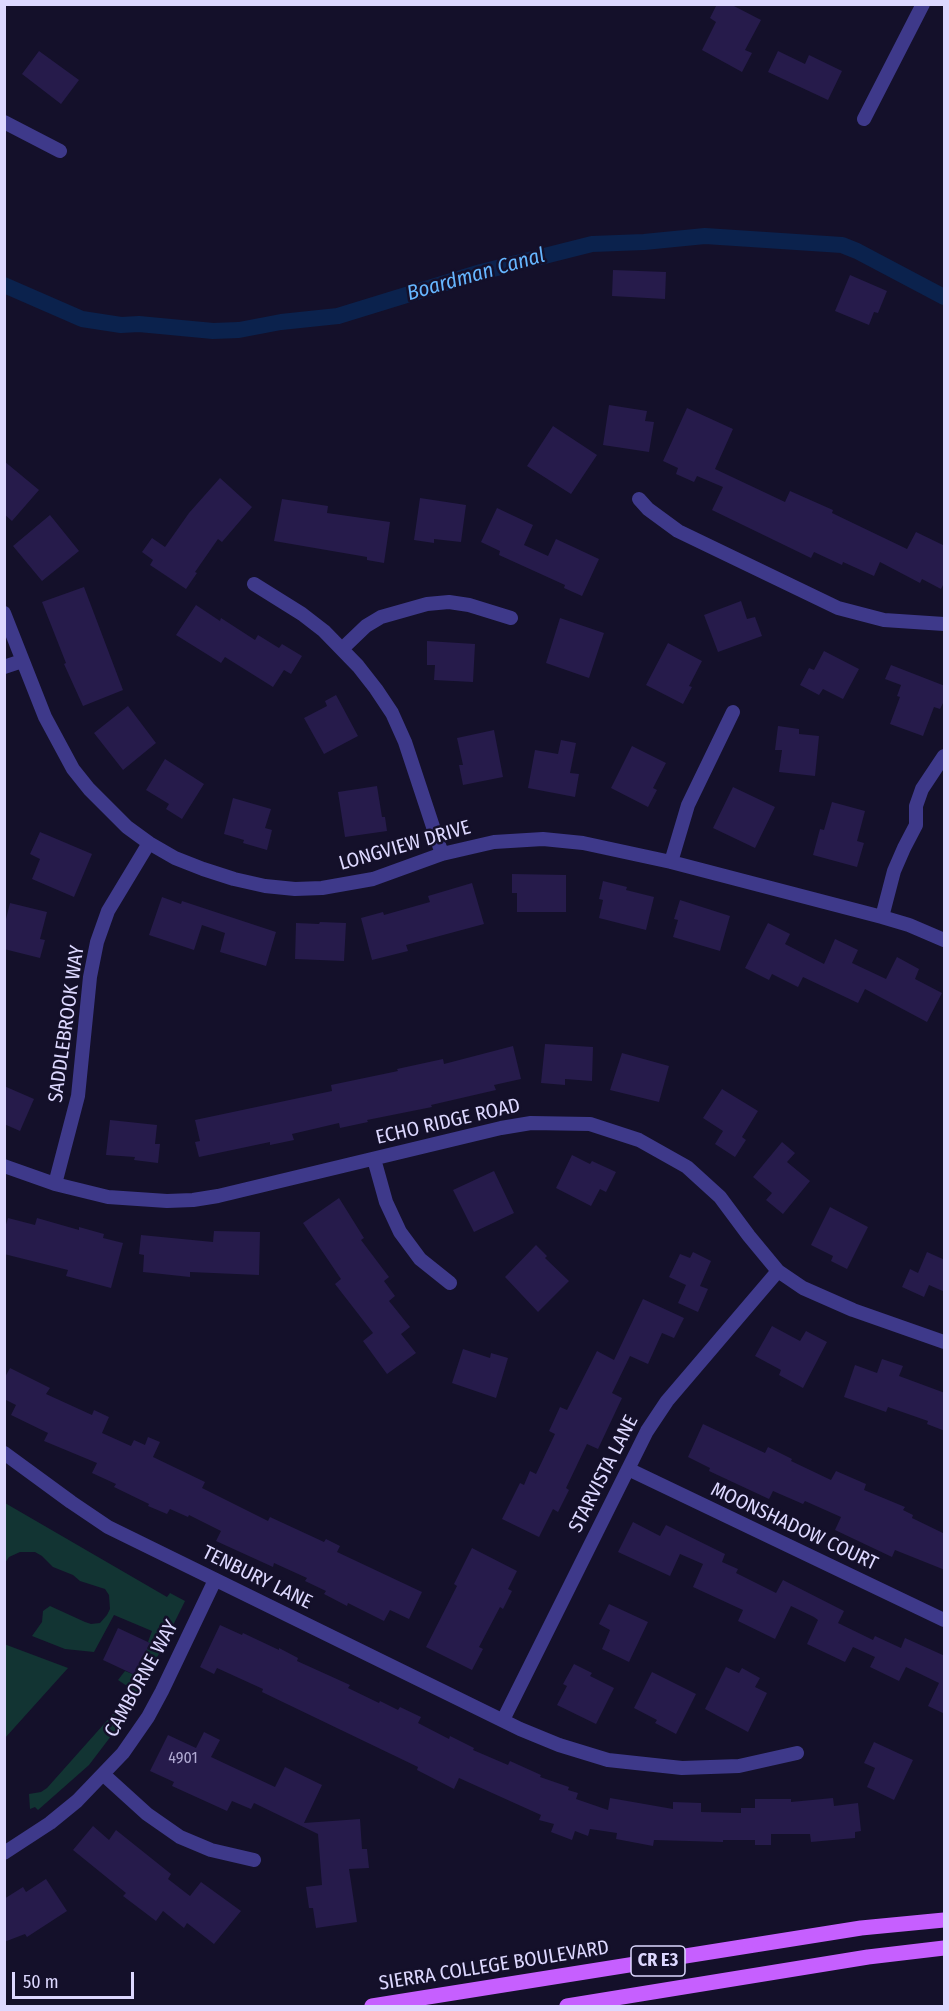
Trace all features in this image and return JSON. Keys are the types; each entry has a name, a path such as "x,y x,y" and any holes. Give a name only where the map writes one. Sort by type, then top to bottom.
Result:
{"main road":[{"name":"SIERRA COLLEGE BOULEVARD","path":"372,2007 861,1928 945,1920"},
{"name":"CR E3","path":"573,2006 856,1959 945,1948"}],"street":[{"path":"864,119 923,4"},
{"path":"4,122 60,151"},
{"path":"639,499 648,509 678,531 838,608 884,620 945,624"},
{"path":"254,584 302,614 342,649 376,689 392,713 405,742 442,854"},
{"path":"342,649 366,626 381,617 427,604 449,602 469,605 511,618"},
{"name":"LONGVIEW DRIVE","path":"4,613 45,717 73,768 110,813 149,843 175,858 234,879 295,889 322,888 373,879 442,854 494,842 543,839 583,843 670,862 882,916 945,940"},
{"path":"4,667 22,661"},
{"path":"670,862 688,805 733,712"},
{"path":"882,916 894,871 916,825 916,806 922,789 945,756"},
{"name":"SADDLEBROOK WAY","path":"55,1184 78,1096 90,977 96,942 113,902 149,843"},
{"name":"ECHO RIDGE ROAD","path":"4,1166 82,1192 118,1198 193,1200 501,1128 531,1123 590,1124 618,1132 664,1153 687,1167 720,1197 778,1271 803,1288 826,1300 945,1342"},
{"path":"374,1159 386,1202 400,1232 420,1259 450,1283"},
{"name":"STARVISTA LANE","path":"502,1720 646,1431 667,1401 778,1271"},
{"name":"TENBURY LANE","path":"4,1453 108,1527 539,1737 609,1760 657,1767 730,1767 797,1753"},
{"name":"MOONSHADOW COURT","path":"628,1469 945,1620"},
{"name":"CAMBORNE WAY","path":"4,1853 50,1823 77,1801 123,1753 148,1717 215,1580"},
{"path":"104,1775 147,1814 180,1836 210,1850 254,1860"}],"green space":[{"path":"5,1503 167,1597 170,1593 185,1601 139,1694 118,1680 125,1671 135,1675 150,1643 148,1642 152,1631 114,1615 94,1652 65,1649 32,1636 42,1622 43,1611 50,1606 85,1622 100,1623 110,1609 109,1595 105,1589 80,1581 73,1575 53,1567 35,1552 20,1552 9,1557 5,1563"},
{"path":"4,1644 68,1668 5,1738 4,1738"},
{"path":"122,1710 127,1713 124,1719 89,1765 38,1810 35,1807 30,1809 29,1794 41,1792 47,1788 112,1715"}],"building":[{"path":"717,4 730,4 761,20 745,50 752,53 742,72 702,50 716,22 710,18"},
{"path":"39,51 79,80 61,104 22,74"},
{"path":"778,51 805,64 809,55 842,71 828,100 768,72"},
{"path":"613,270 666,272 665,299 612,296"},
{"path":"850,275 887,291 878,313 874,312 869,325 835,311"},
{"path":"609,405 647,411 645,421 654,422 649,452 603,445"},
{"path":"687,408 733,429 715,469 785,502 790,491 833,510 832,513 907,549 916,532 945,546 945,581 941,589 922,579 920,583 880,562 874,576 814,552 811,558 712,510 723,487 697,476 694,482 676,474 678,468 663,461"},
{"path":"553,426 597,455 571,494 527,466"},
{"path":"4,461 39,490 12,521 4,514"},
{"path":"220,478 252,507 222,542 218,539 186,589 150,565 153,560 142,552 152,538 165,547 189,513"},
{"path":"420,498 466,505 461,542 434,539 434,543 414,540"},
{"path":"282,499 328,506 327,513 390,522 384,563 367,560 367,557 274,541"},
{"path":"497,508 533,525 524,545 548,556 556,539 599,559 582,596 564,588 565,585 499,555 500,551 481,542"},
{"path":"50,515 79,551 42,581 13,546"},
{"path":"84,587 123,690 83,706 64,664 66,663 42,602"},
{"path":"741,601 747,619 755,617 762,636 718,652 704,615"},
{"path":"196,605 255,640 258,635 279,648 282,644 302,656 291,674 284,670 273,687 225,657 221,663 176,635"},
{"path":"560,618 604,633 589,678 546,663"},
{"path":"427,641 475,644 473,682 434,680 435,665 427,665"},
{"path":"668,643 702,661 683,704 646,685"},
{"path":"824,651 859,669 843,699 823,689 819,695 800,685 809,668 814,670"},
{"path":"891,665 945,686 945,699 940,709 934,707 923,736 890,724 900,697 897,696 901,685 885,679"},
{"path":"336,695 358,736 324,754 304,718 327,706 325,701"},
{"path":"128,706 156,743 123,770 94,733"},
{"path":"778,726 799,729 799,734 819,736 815,776 779,772 782,750 775,750"},
{"path":"494,730 503,777 463,785 459,765 463,765 457,738"},
{"path":"561,740 576,743 570,773 579,774 575,797 528,788 535,750 558,754"},
{"path":"632,746 666,763 653,788 657,790 648,807 611,788"},
{"path":"165,759 204,784 182,819 166,809 169,804 146,790"},
{"path":"377,786 382,817 385,817 387,831 345,837 338,792"},
{"path":"733,787 775,807 755,848 713,828"},
{"path":"233,798 271,809 265,828 272,830 267,850 243,843 244,840 224,834"},
{"path":"832,802 865,811 857,841 864,843 857,867 813,855 820,829 824,830"},
{"path":"40,832 92,854 74,897 32,879 40,859 30,854"},
{"path":"512,874 566,875 566,912 517,912 517,893 512,893"},
{"path":"603,881 654,897 646,930 599,918 603,900 599,899"},
{"path":"472,883 484,924 406,945 408,951 372,960 361,918 383,912 384,915 430,902 428,896"},
{"path":"162,897 181,904 182,901 276,932 266,966 220,952 225,933 202,925 194,950 149,935"},
{"path":"680,900 730,916 720,951 673,937 678,920 674,919"},
{"path":"10,903 47,912 40,939 45,940 40,958 4,949 4,927"},
{"path":"320,922 346,923 344,961 295,959 296,923 319,924"},
{"path":"768,923 790,934 785,944 824,964 835,939 858,950 852,963 886,979 897,957 919,969 915,979 942,993 927,1022 865,989 858,1003 803,977 798,987 772,974 769,980 745,968"},
{"path":"545,1044 593,1047 592,1081 565,1079 565,1085 541,1083"},
{"path":"513,1046 521,1079 494,1085 496,1090 431,1105 432,1107 367,1120 368,1122 340,1128 339,1123 292,1134 294,1140 270,1145 270,1142 199,1157 195,1142 200,1141 195,1120 332,1091 331,1085 398,1071 397,1069 443,1059 444,1064"},
{"path":"622,1053 669,1066 659,1102 610,1090"},
{"path":"4,1086 34,1099 20,1131 4,1124"},
{"path":"722,1089 758,1111 742,1137 746,1140 735,1157 715,1144 723,1131 703,1118"},
{"path":"110,1120 157,1125 155,1144 160,1144 158,1163 134,1160 135,1157 106,1155"},
{"path":"782,1142 795,1153 787,1162 810,1181 783,1214 766,1200 772,1193 753,1177"},
{"path":"572,1155 590,1164 592,1161 616,1172 606,1192 600,1189 591,1206 556,1188"},
{"path":"494,1171 514,1213 474,1232 453,1190"},
{"path":"339,1198 364,1238 361,1240 389,1277 384,1281 395,1296 389,1301 410,1327 401,1334 416,1353 387,1374 363,1341 373,1333 335,1284 341,1279 303,1223"},
{"path":"830,1207 868,1227 847,1269 831,1261 833,1256 811,1245"},
{"path":"8,1218 35,1225 37,1218 79,1230 79,1227 104,1234 103,1238 123,1243 111,1288 66,1276 68,1270 4,1254 4,1231"},
{"path":"214,1231 260,1232 259,1275 190,1272 190,1277 143,1272 144,1255 139,1254 141,1235 213,1242"},
{"path":"536,1245 547,1256 545,1258 569,1281 538,1312 505,1277"},
{"path":"693,1252 711,1261 700,1286 708,1289 698,1312 678,1303 686,1285 669,1277 680,1254 690,1258"},
{"path":"927,1252 945,1260 945,1292 929,1285 924,1297 902,1287 910,1269 918,1273"},
{"path":"643,1299 684,1318 674,1338 662,1333 648,1364 630,1356 612,1393 622,1398 598,1449 587,1444 566,1488 569,1490 558,1512 553,1509 539,1537 502,1519 520,1483 524,1485 530,1471 536,1474 555,1434 549,1431 560,1407 567,1410 597,1351 614,1360"},
{"path":"772,1326 800,1341 806,1331 827,1342 803,1388 779,1375 781,1370 755,1356"},
{"path":"463,1349 490,1358 491,1353 508,1358 496,1398 452,1383"},
{"path":"882,1359 903,1366 899,1376 945,1393 945,1431 927,1424 928,1421 888,1407 886,1412 844,1397 855,1365 877,1373"},
{"path":"10,1368 50,1388 46,1394 92,1415 94,1410 109,1417 102,1433 131,1446 134,1440 145,1445 148,1437 160,1442 153,1457 205,1482 202,1488 268,1521 270,1517 324,1542 326,1539 340,1546 337,1552 422,1592 409,1619 390,1610 384,1621 348,1603 347,1606 324,1594 326,1591 305,1581 307,1578 274,1563 273,1567 216,1541 221,1531 189,1515 188,1517 170,1509 167,1514 114,1487 116,1484 92,1473 97,1463 44,1441 48,1433 11,1415 16,1405 4,1399 4,1379"},
{"path":"703,1424 765,1453 768,1447 831,1480 836,1471 866,1484 864,1490 905,1507 903,1510 913,1515 912,1518 945,1534 945,1570 895,1550 892,1557 835,1530 841,1517 805,1501 803,1504 773,1491 769,1499 709,1471 710,1468 688,1457"},
{"path":"633,1522 660,1536 666,1525 725,1554 722,1562 738,1569 736,1573 776,1593 783,1580 844,1611 838,1623 873,1640 875,1636 901,1648 905,1638 945,1656 945,1714 928,1706 939,1683 906,1667 899,1681 870,1667 875,1657 853,1647 845,1662 807,1644 818,1620 814,1617 791,1606 775,1639 738,1621 743,1610 693,1587 703,1564 680,1554 670,1576 618,1552"},
{"path":"472,1548 517,1571 508,1589 512,1591 503,1609 500,1607 479,1647 483,1649 472,1670 426,1647 457,1586 454,1584"},
{"path":"609,1604 648,1622 629,1662 602,1649 610,1630 599,1624"},
{"path":"220,1625 279,1650 279,1648 298,1658 297,1661 350,1685 348,1688 379,1703 380,1701 398,1710 400,1707 421,1717 418,1723 449,1739 450,1736 474,1748 473,1750 508,1765 510,1761 541,1775 540,1777 569,1787 568,1790 578,1793 576,1799 608,1810 610,1798 673,1809 673,1802 701,1803 701,1812 741,1813 741,1808 755,1808 755,1799 791,1799 791,1802 833,1798 834,1806 858,1803 861,1831 855,1832 855,1838 811,1842 810,1834 771,1834 771,1845 755,1845 755,1840 723,1840 723,1842 654,1840 653,1846 616,1839 617,1833 590,1829 588,1836 575,1831 572,1840 551,1832 554,1824 539,1820 541,1815 459,1778 454,1789 417,1770 418,1767 262,1692 263,1689 217,1668 214,1674 200,1667"},
{"path":"118,1628 150,1643 135,1675 103,1660"},
{"path":"574,1664 592,1673 590,1676 614,1688 596,1724 557,1705 567,1686 563,1684"},
{"path":"726,1667 739,1673 742,1668 760,1678 755,1687 767,1693 748,1732 705,1709"},
{"path":"652,1672 696,1694 676,1734 655,1723 657,1720 634,1708"},
{"path":"204,1732 220,1740 211,1757 275,1787 285,1767 322,1785 304,1823 360,1819 362,1849 367,1849 369,1868 349,1869 357,1922 316,1928 313,1908 309,1908 306,1887 322,1885 318,1834 254,1803 251,1809 232,1801 227,1811 172,1786 174,1782 150,1771 168,1735 196,1748"},
{"path":"874,1742 913,1760 894,1800 867,1787 875,1768 864,1763"},
{"path":"93,1826 109,1840 116,1830 171,1874 168,1879 190,1896 201,1882 241,1911 214,1944 187,1923 184,1928 163,1911 156,1921 123,1896 126,1893 73,1850"},
{"path":"46,1879 67,1911 27,1937 25,1934 4,1942 4,1899 23,1887 26,1892"}],"waterway":[{"name":"Boardman Canal","path":"4,285 82,319 121,325 139,324 213,331 239,330 281,322 338,316 481,272 592,244 705,236 842,245 944,297"}]}
